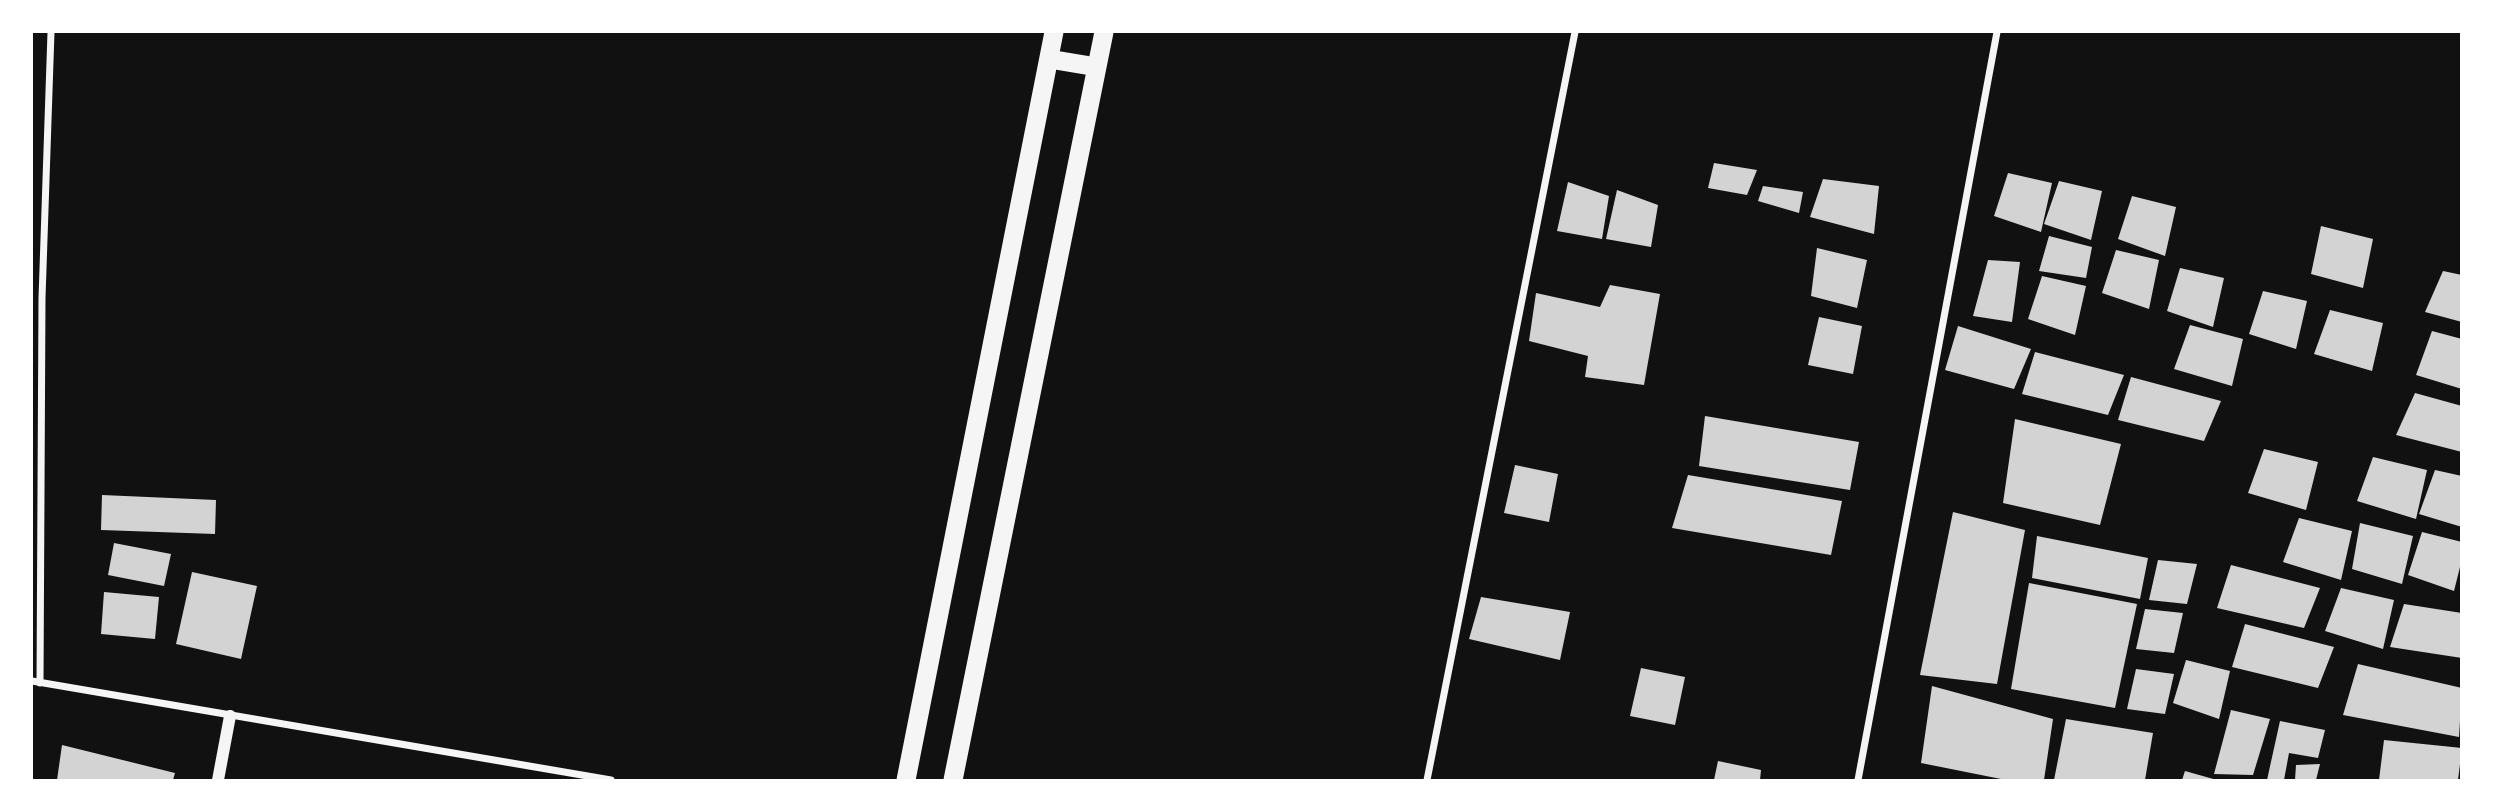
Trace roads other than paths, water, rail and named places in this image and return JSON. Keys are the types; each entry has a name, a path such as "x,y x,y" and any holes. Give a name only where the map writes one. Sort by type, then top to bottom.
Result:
{"highway":[{"path":"906,780 1054,32"},
{"path":"953,780 1104,32"},
{"path":"1049,60 1097,68"}],"street":[{"path":"51,32 42,298 36,682 611,780"},
{"path":"1427,780 1575,32"},
{"path":"1858,780 1997,32"},
{"path":"218,780 230,716"},
{"path":"555,780 556,771"}]}
